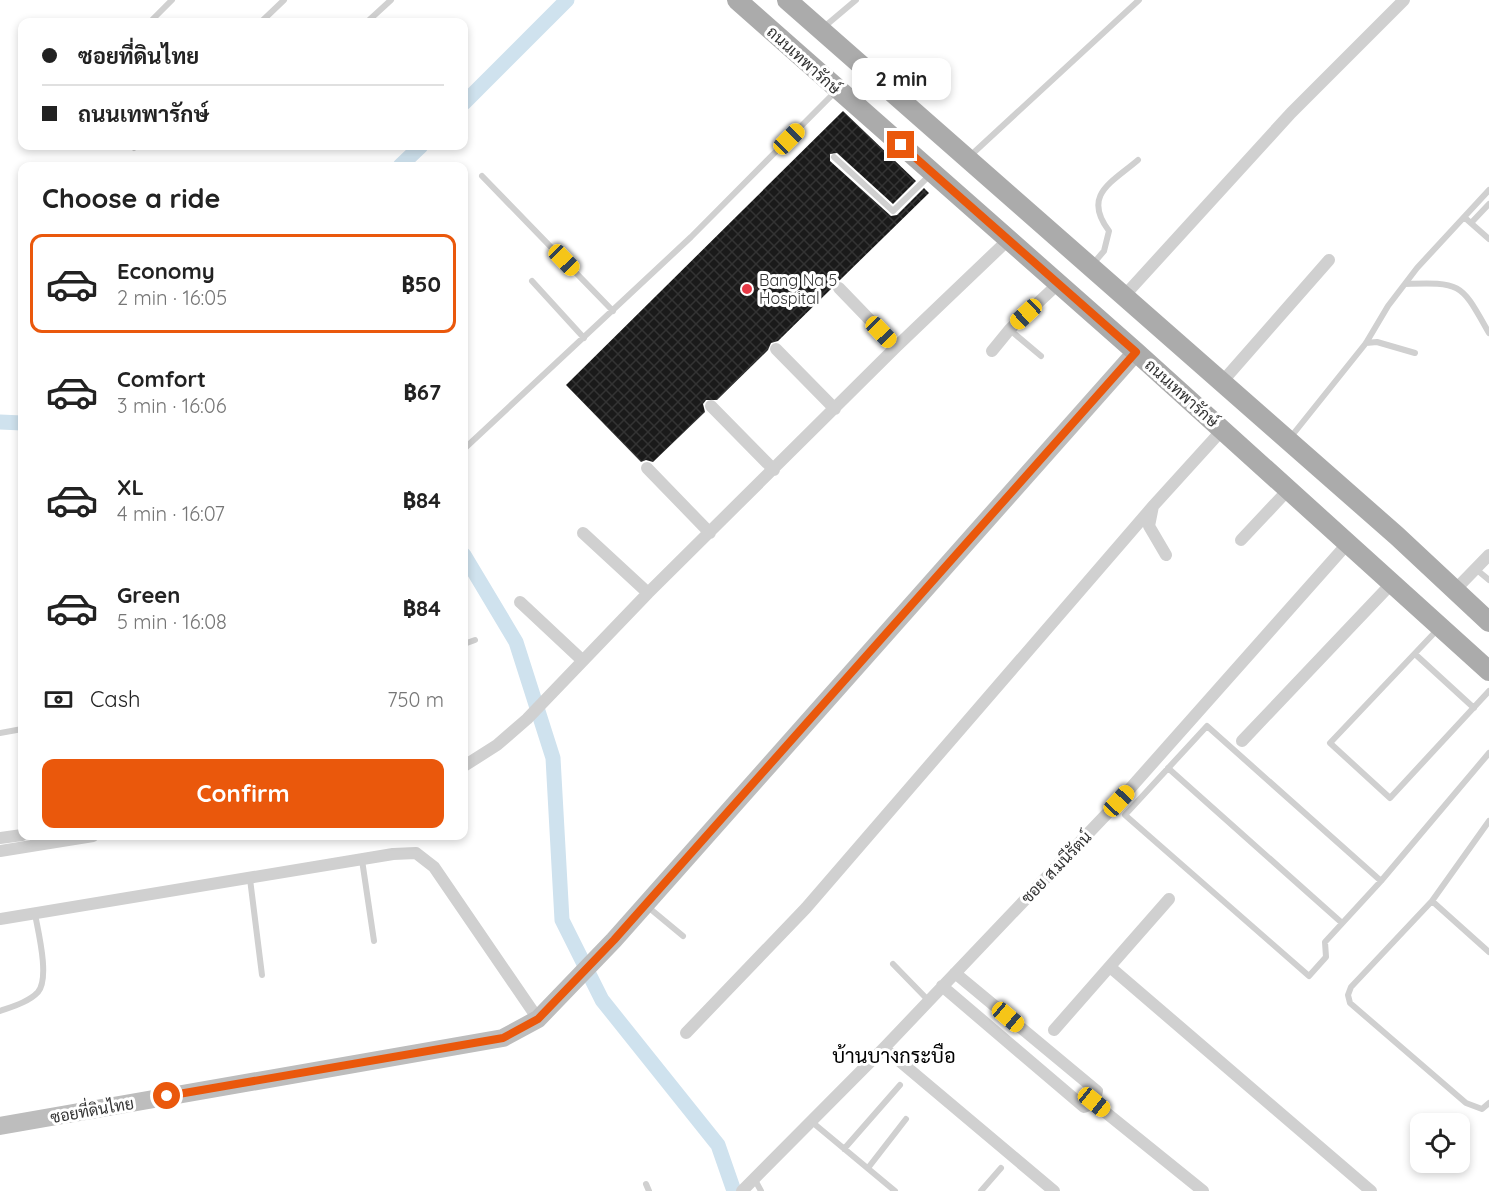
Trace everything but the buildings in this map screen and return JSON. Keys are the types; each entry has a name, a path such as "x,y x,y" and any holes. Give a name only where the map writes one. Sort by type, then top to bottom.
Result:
{"main road":[{"name":"ถนนเทพารักษ์","path":"737,0 1223,429 1489,671"},
{"name":"ถนนเทพารักษ์","path":"787,0 1397,536 1489,622"}],"street":[{"path":"1125,295 1291,113 1404,0"},
{"path":"468,763 497,745 527,719 648,593 896,347 1008,240"},
{"path":"1222,382 1329,260"},
{"path":"992,351 1010,329 1059,283"},
{"path":"838,288 896,347"},
{"path":"776,349 835,409"},
{"name":"ซอยที่ดินไทย","path":"0,1126 503,1038 538,1019 645,904 1136,352"},
{"path":"711,406 774,470"},
{"path":"686,1033 806,908 1154,505 1223,429"},
{"path":"647,468 710,533"},
{"path":"1241,540 1288,490"},
{"path":"1154,505 1149,526 1166,555"},
{"path":"583,533 648,593"},
{"name":"ซอย ส.มนีรัตน์","path":"742,1191 757,1184 812,1122 1162,754 1348,543"},
{"path":"1454,591 1477,570 1489,555"},
{"path":"1242,741 1392,582"},
{"path":"520,602 583,661"},
{"path":"468,755 477,756"},
{"path":"0,838 18,836"},
{"path":"0,851 52,840"},
{"path":"0,918 416,853 434,867 538,1019"},
{"path":"1054,1030 1169,899"},
{"path":"1110,967 1371,1191"},
{"path":"942,986 1084,1107 1094,1102 1097,1091 955,973"},
{"path":"884,1048 1054,1191"},
{"path":"1094,1102 1203,1191"}],"lane":[{"path":"154,18 172,0"},
{"path":"265,18 284,0"},
{"path":"371,18 391,0"},
{"path":"821,30 856,0"},
{"path":"968,159 1139,0"},
{"path":"468,445 584,338 838,90"},
{"path":"834,157 893,211 932,172"},
{"path":"1092,266 1104,251 1108,231 1099,219 1096,206 1100,193 1138,160"},
{"path":"482,177 613,310"},
{"path":"1288,440 1366,343 1405,284 1489,190"},
{"path":"1471,223 1489,204"},
{"path":"1464,217 1489,239"},
{"path":"532,281 584,338"},
{"path":"1405,284 1440,282 1458,287 1467,294 1489,333"},
{"path":"1010,329 1041,356"},
{"path":"1366,343 1377,342 1415,353"},
{"path":"1477,570 1489,580"},
{"path":"1441,627 1330,743 1390,798 1489,691"},
{"path":"468,643 475,640"},
{"path":"1415,654 1474,708"},
{"path":"1381,881 1207,726 1125,815 1309,976 1326,957 1324,942 1381,881 1489,753"},
{"path":"0,733 18,730"},
{"path":"1168,768 1342,923"},
{"path":"1489,821 1432,901 1351,987 1348,995 1350,1003 1466,1103 1482,1109 1489,1104"},
{"path":"362,860 374,941"},
{"path":"250,879 262,975"},
{"path":"1432,901 1489,952"},
{"path":"645,904 683,936"},
{"path":"0,1011 15,1006 38,992 42,982 35,914"},
{"path":"893,964 928,1000"},
{"path":"844,1149 900,1085"},
{"path":"868,1168 906,1119"},
{"path":"812,1122 895,1191"},
{"path":"981,1191 1001,1168"},
{"path":"646,1184 650,1191"}],"waterway":[{"path":"468,99 567,0"},
{"path":"404,162 417,150"},
{"path":"0,422 18,423"},
{"path":"468,562 516,642 553,758 562,920 602,1000 718,1145 734,1191"}],"place":[{"name":"Bang Na 5 Hospital","path":"747,289"}],"district":[{"name":"บ้านบางกระบือ","path":"894,1056"}],"route":[{"path":"167,1096 503,1038 529,1026 614,940 876,642 1136,352 901,145"}]}
